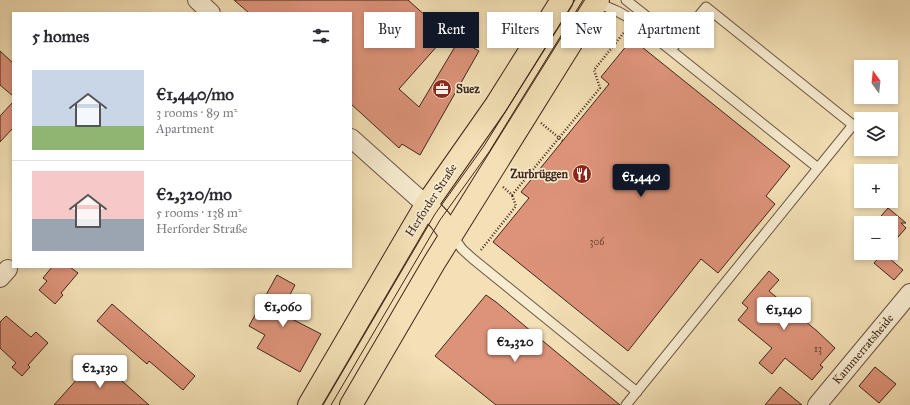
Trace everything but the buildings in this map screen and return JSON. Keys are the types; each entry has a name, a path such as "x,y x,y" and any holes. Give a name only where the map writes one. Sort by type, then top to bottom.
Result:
{"main road":[{"name":"Herforder Straße","path":"309,405 426,205 496,105 562,0"},
{"path":"351,405 452,235 597,2"},
{"path":"426,205 452,235"}],"street":[{"path":"197,0 210,12"},
{"path":"352,139 426,205"},
{"name":"Kammerratsheide","path":"817,405 910,293"}],"lane":[{"path":"626,0 641,12"},
{"path":"597,2 624,14 818,168"},
{"path":"702,12 706,7 712,12"},
{"path":"626,405 853,125 714,13"},
{"path":"452,235 462,249 473,259 637,392"}],"path":[{"path":"512,195 600,88 594,70 624,32"},
{"path":"547,128 563,141"},
{"path":"473,259 516,206 512,195 500,184"}],"tram line":[{"path":"323,405 435,214 484,146 575,0"},
{"path":"331,405 440,220 489,152 583,0"}],"place":[{"name":"Suez","path":"442,89"},
{"name":"Zurbrüggen","path":"582,174"}]}
